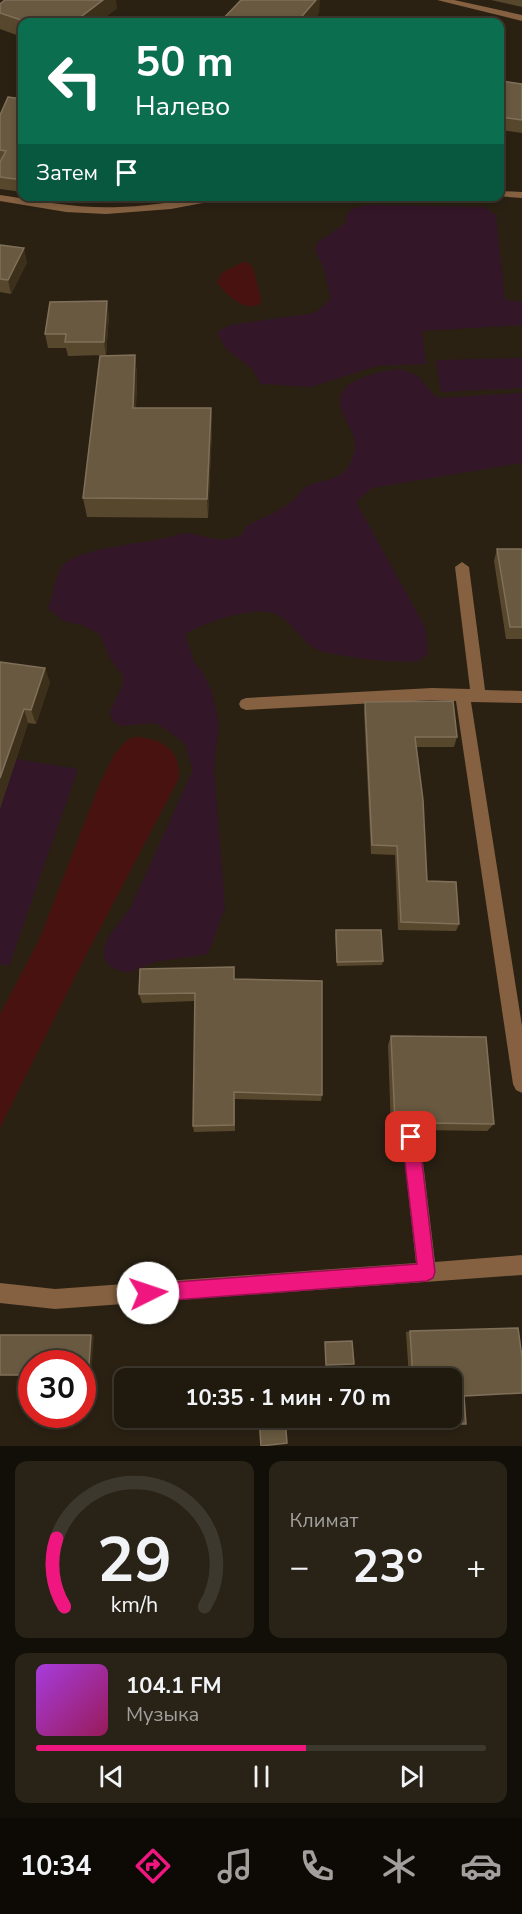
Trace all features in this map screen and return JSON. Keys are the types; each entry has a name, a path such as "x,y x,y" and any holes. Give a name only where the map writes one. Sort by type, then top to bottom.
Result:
{"street":[{"path":"442,0 522,18"},
{"path":"504,194 522,195"},
{"path":"0,198 18,200"},
{"path":"24,201 106,211 199,201"},
{"path":"462,567 470,696 522,1084"},
{"path":"246,704 432,694 522,698"},
{"path":"411,1137 427,1272"},
{"path":"0,1293 55,1299 522,1265"}],"shaded area":[{"path":"369,205 484,207 496,215 505,300 522,302 522,325 422,331 426,364 377,366 311,387 261,384 252,369 225,348 217,332 230,325 315,313 331,299 323,266 315,250 317,243 347,222 345,217 353,208"},
{"path":"247,262 253,268 261,299 261,303 255,306 237,302 217,282 222,273"},
{"path":"522,358 522,388 441,392 436,360"},
{"path":"400,369 417,375 437,398 522,393 522,463 372,488 356,502 425,627 428,654 419,660 408,662 381,660 323,652 310,645 282,618 269,612 248,612 226,617 185,634 195,664 202,671 212,692 219,723 214,768 225,908 208,954 155,962 128,973 112,968 104,959 104,948 109,936 131,907 193,770 185,744 167,730 155,723 120,726 112,720 110,712 123,684 123,675 111,660 99,634 82,625 63,621 48,608 61,568 68,561 93,551 180,534 188,533 224,539 243,534 246,526 286,506 312,484 337,477 345,471 353,456 355,439 342,411 341,394 346,387 363,377"},
{"path":"134,737 153,740 168,748 177,761 178,780 83,961 0,1128 0,1014 39,940 100,783 114,755 126,741"},
{"path":"16,759 78,769 9,966 0,964 0,808"}],"building":[{"path":"5,0 103,0 79,18 18,19 0,13 0,4"},
{"path":"241,0 316,0 300,18 224,18"},
{"path":"504,82 522,84 522,120 504,118"},
{"path":"8,97 18,98 18,179 0,177 0,162 6,151 0,150 0,115"},
{"path":"0,245 24,248 8,280 0,279"},
{"path":"107,301 104,342 65,342 66,334 45,334 50,302"},
{"path":"135,355 133,408 211,408 207,499 83,498 100,356"},
{"path":"497,549 522,549 522,627 510,627"},
{"path":"0,662 45,668 31,710 24,709 0,778"},
{"path":"453,701 457,737 415,737 423,800 427,881 456,882 459,924 401,922 397,846 372,845 365,702"},
{"path":"336,930 381,930 383,961 337,962"},
{"path":"234,967 234,979 322,981 322,1095 234,1092 234,1125 193,1126 195,993 139,994 140,969"},
{"path":"391,1036 486,1037 494,1124 425,1123 416,1119 395,1122"},
{"path":"518,1328 522,1357 522,1393 464,1396 466,1424 462,1424 462,1368 412,1368 410,1331"},
{"path":"0,1335 91,1335 90,1350 18,1350 18,1375 0,1375"},
{"path":"352,1341 354,1364 326,1365 325,1342"},
{"path":"260,1428 286,1428 287,1443 261,1446"}],"route":[{"path":"148,1293 427,1272 411,1137"}]}
